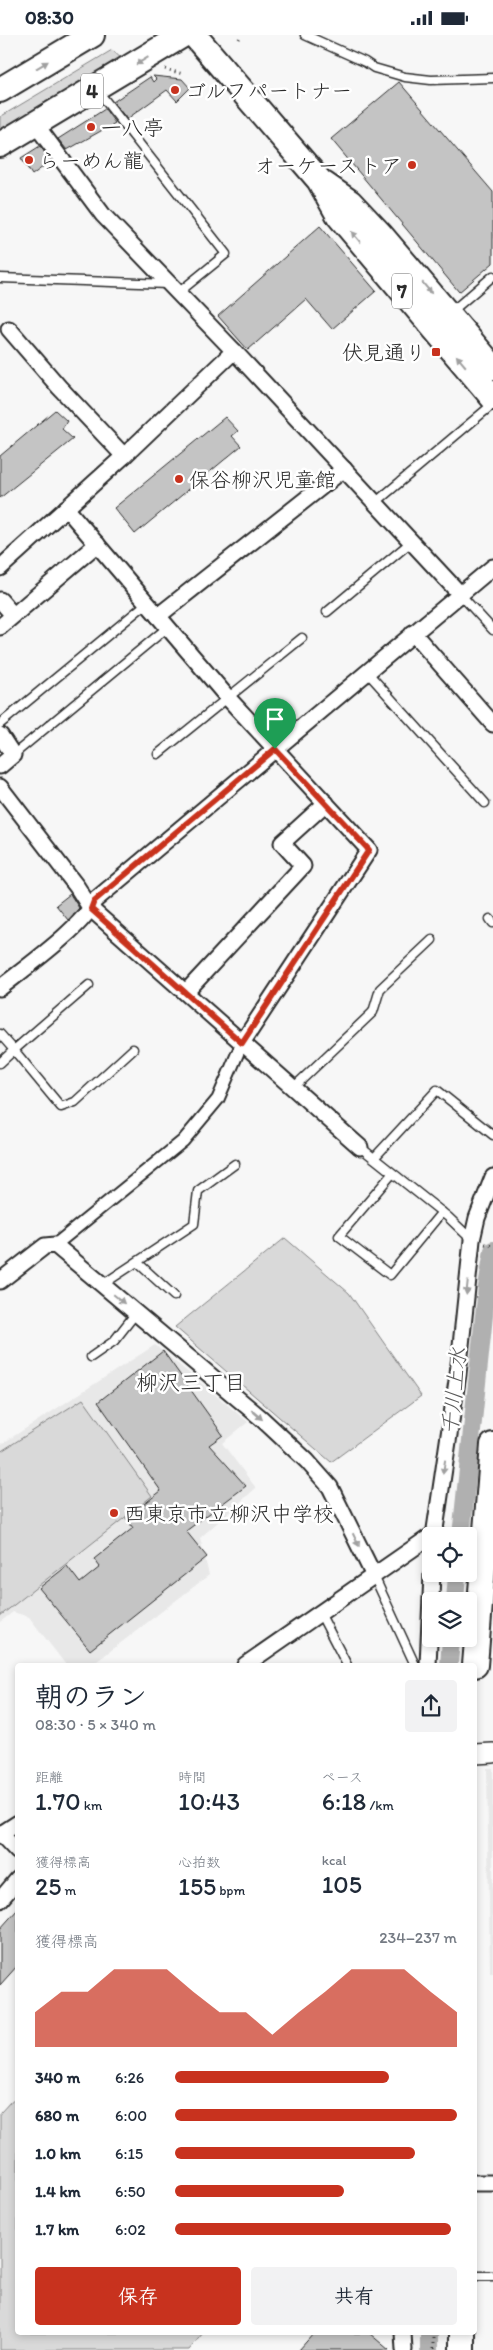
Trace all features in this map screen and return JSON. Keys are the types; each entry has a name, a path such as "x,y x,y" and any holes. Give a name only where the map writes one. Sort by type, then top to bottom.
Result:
{"main road":[{"name":"4","path":"0,90 92,35"},
{"name":"4","path":"0,145 183,35"},
{"name":"7","path":"194,35 319,180 339,216 493,398"},
{"name":"7","path":"319,180 350,202 381,235 493,367"},
{"path":"474,1663 493,1445"},
{"path":"462,2335 462,2350"}],"street":[{"path":"36,125 103,215 234,351 460,594"},
{"path":"9,329 59,387 124,456"},
{"path":"0,568 124,456 234,351"},
{"path":"163,621 344,469"},
{"path":"0,1281 45,1246 54,1245 183,1141 218,1099 242,1043 369,850 228,698 66,508"},
{"path":"0,627 97,544"},
{"path":"0,989 91,909 94,901 493,567"},
{"path":"0,600 13,615"},
{"path":"413,633 493,723"},
{"path":"0,735 13,755 0,766"},
{"path":"1,792 77,887 91,909 360,1147"},
{"path":"186,992 303,866 282,843 326,803"},
{"path":"434,1527 458,1374 472,1240 477,1218 493,1177"},
{"path":"54,1245 261,1418 306,1461 330,1487 374,1576"},
{"path":"248,1663 422,1543"},
{"path":"428,1663 432,1582"},
{"path":"477,1754 493,1753"},
{"path":"15,1825 1,1833 15,1849"},
{"path":"0,1900 15,1882"},
{"path":"477,2183 493,2183"},
{"path":"403,2335 404,2350"}],"lane":[{"path":"305,35 365,62 374,68 405,77 431,80 493,78"},
{"path":"0,278 173,289 226,254 96,88"},
{"path":"448,314 493,276"},
{"path":"375,503 493,404"},
{"path":"328,612 411,542"},
{"path":"460,594 493,630"},
{"path":"0,724 147,603"},
{"path":"13,755 163,621"},
{"path":"158,754 302,639"},
{"path":"367,672 485,803"},
{"path":"293,1089 374,1012 380,989 432,940"},
{"path":"0,1063 89,985"},
{"path":"0,1034 61,1107 75,1102 133,1049"},
{"path":"374,1158 437,1090 493,1135"},
{"path":"360,1147 442,1212 472,1240"},
{"path":"102,1285 194,1224 198,1191 235,1165"},
{"path":"392,1174 339,1235 390,1275 442,1212"},
{"path":"137,1262 174,1296"},
{"path":"91,1357 114,1341 136,1313"},
{"path":"374,1576 414,1663"},
{"path":"320,1613 346,1663"},
{"path":"477,2276 493,2276"}],"path":[{"path":"164,69 184,74"},
{"path":"432,2335 433,2350"}],"shaded area":[{"path":"112,50 123,60 0,133 0,117"},
{"path":"285,1238 349,1293 421,1396 331,1462 175,1327"},
{"name":"西東京市立柳沢中学校","path":"155,1345 248,1422 222,1443 256,1488 200,1538 209,1575 95,1663 64,1663 29,1617 13,1612 0,1622 0,1445"},
{"path":"83,1399 152,1496 0,1616 0,1452"},
{"path":"487,1768 493,1768 493,1973 490,1973"},
{"path":"11,2101 15,2101 15,2335 201,2335 189,2350 0,2350 0,2113"}],"building":[{"path":"153,76 182,79 190,88 177,101 167,90 127,119 113,102 150,77 153,82 156,79"},
{"name":"オーケーストア","path":"399,82 493,192 493,263 459,292 331,139"},
{"path":"105,109 115,123 67,150 58,139"},
{"path":"40,146 51,161 32,175 21,158"},
{"path":"320,226 376,291 332,329 306,299 248,350 218,316"},
{"path":"55,410 67,421 62,429 73,439 0,498 0,456"},
{"path":"225,417 238,431 232,436 241,446 135,534 114,508"},
{"path":"70,894 79,908 68,920 56,905"},
{"path":"163,1351 223,1435 209,1445 246,1486 186,1531 207,1557 90,1650 39,1588 67,1566 80,1583 100,1567 94,1559 133,1528 126,1518 161,1491 98,1402"},
{"path":"15,1912 15,1968 0,1985 0,1929"},
{"path":"312,2335 371,2335 389,2350 299,2350"}],"waterway":[{"name":"千川上水","path":"462,1527 487,1287 493,1250"},
{"name":"千川上水","path":"456,1582 456,1592"},
{"name":"千川上水","path":"449,1663 450,1647"},
{"name":"千川上水","path":"429,2335 429,2350"}],"place":[{"name":"ゴルフパートナー","path":"175,90"},
{"name":"一八亭","path":"91,127"},
{"name":"らーめん龍","path":"29,160"},
{"name":"オーケーストア","path":"412,165"},
{"name":"伏見通り","path":"436,352"},
{"name":"保谷柳沢児童館","path":"179,479"},
{"name":"西東京市立柳沢中学校","path":"114,1513"}],"district":[{"name":"柳沢三丁目","path":"191,1382"}],"route":[{"path":"275,749 369,850 242,1043 91,909 94,901 275,749"}]}
